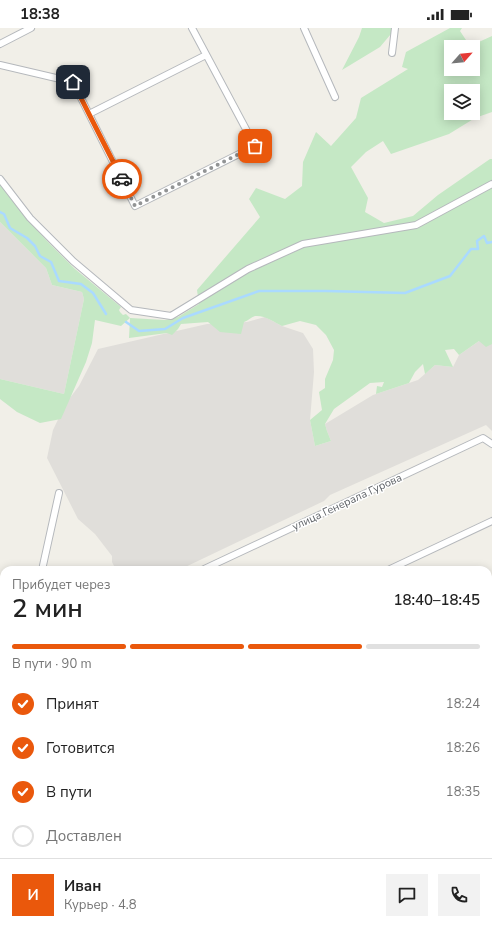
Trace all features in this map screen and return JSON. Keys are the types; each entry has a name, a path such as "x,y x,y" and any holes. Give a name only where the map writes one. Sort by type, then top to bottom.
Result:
{"street":[{"path":"0,44 31,28"},
{"path":"0,65 73,82 135,206 255,146 192,28"},
{"path":"304,28 335,97"},
{"path":"392,53 395,28"},
{"path":"89,114 206,55"},
{"path":"0,179 35,224 73,261 131,310 171,316 248,269 303,244 416,225 492,184"},
{"name":"улица Генерала Гурова","path":"211,566 483,438 492,444"},
{"path":"43,566 59,493"},
{"path":"396,566 492,521"}],"shaded area":[{"path":"0,222 46,268 52,285 82,292 84,299 64,394 0,379"},
{"path":"265,317 282,326 303,333 313,349 314,372 310,420 315,446 331,441 325,424 373,395 418,380 435,365 453,367 459,355 492,332 492,431 486,425 330,495 324,501 187,566 114,566 112,556 95,534 78,519 47,458 53,430 66,403 79,386 98,349 207,324 247,322"}],"green space":[{"path":"362,28 396,28 380,47 342,70 359,37"},
{"path":"450,28 462,28 460,31 466,40 444,40 444,76 480,76 480,41 492,36 492,112 480,116 480,84 444,84 444,120 472,120 449,134 391,154 383,141 366,152 351,167 368,198 365,212 384,223 413,216 438,195 492,159 492,344 486,347 479,341 459,355 454,349 445,350 453,367 435,365 425,374 423,364 415,372 409,383 376,394 377,386 382,387 384,382 370,383 334,409 325,424 331,441 315,446 310,420 322,410 319,392 325,388 325,379 333,360 334,350 326,335 316,325 300,321 282,326 266,318 255,316 244,322 241,334 220,332 208,322 181,324 172,335 167,333 129,338 130,318 165,320 178,317 199,304 197,290 260,217 249,199 256,188 285,199 302,186 303,162 316,132 331,146 356,118 361,98 408,69 402,67 406,52"},
{"path":"0,184 33,226 49,243 75,269 121,307 119,310 123,315 126,314 130,318 121,326 95,320 92,343 86,362 61,419 40,423 17,412 0,399 0,379 64,394 84,299 82,292 52,285 46,268 0,222"}],"waterway":[{"path":"0,212 4,214 10,228 27,238 35,246 40,256 51,262 59,281 81,284 93,293 106,314"},
{"path":"126,322 139,331 165,329 183,318 259,291 405,293 450,276 471,249 478,249 477,241 484,236 487,243 492,242"}],"way so far":[{"path":"122,179 135,206 255,146"}],"route":[{"path":"73,82 122,179"}]}
